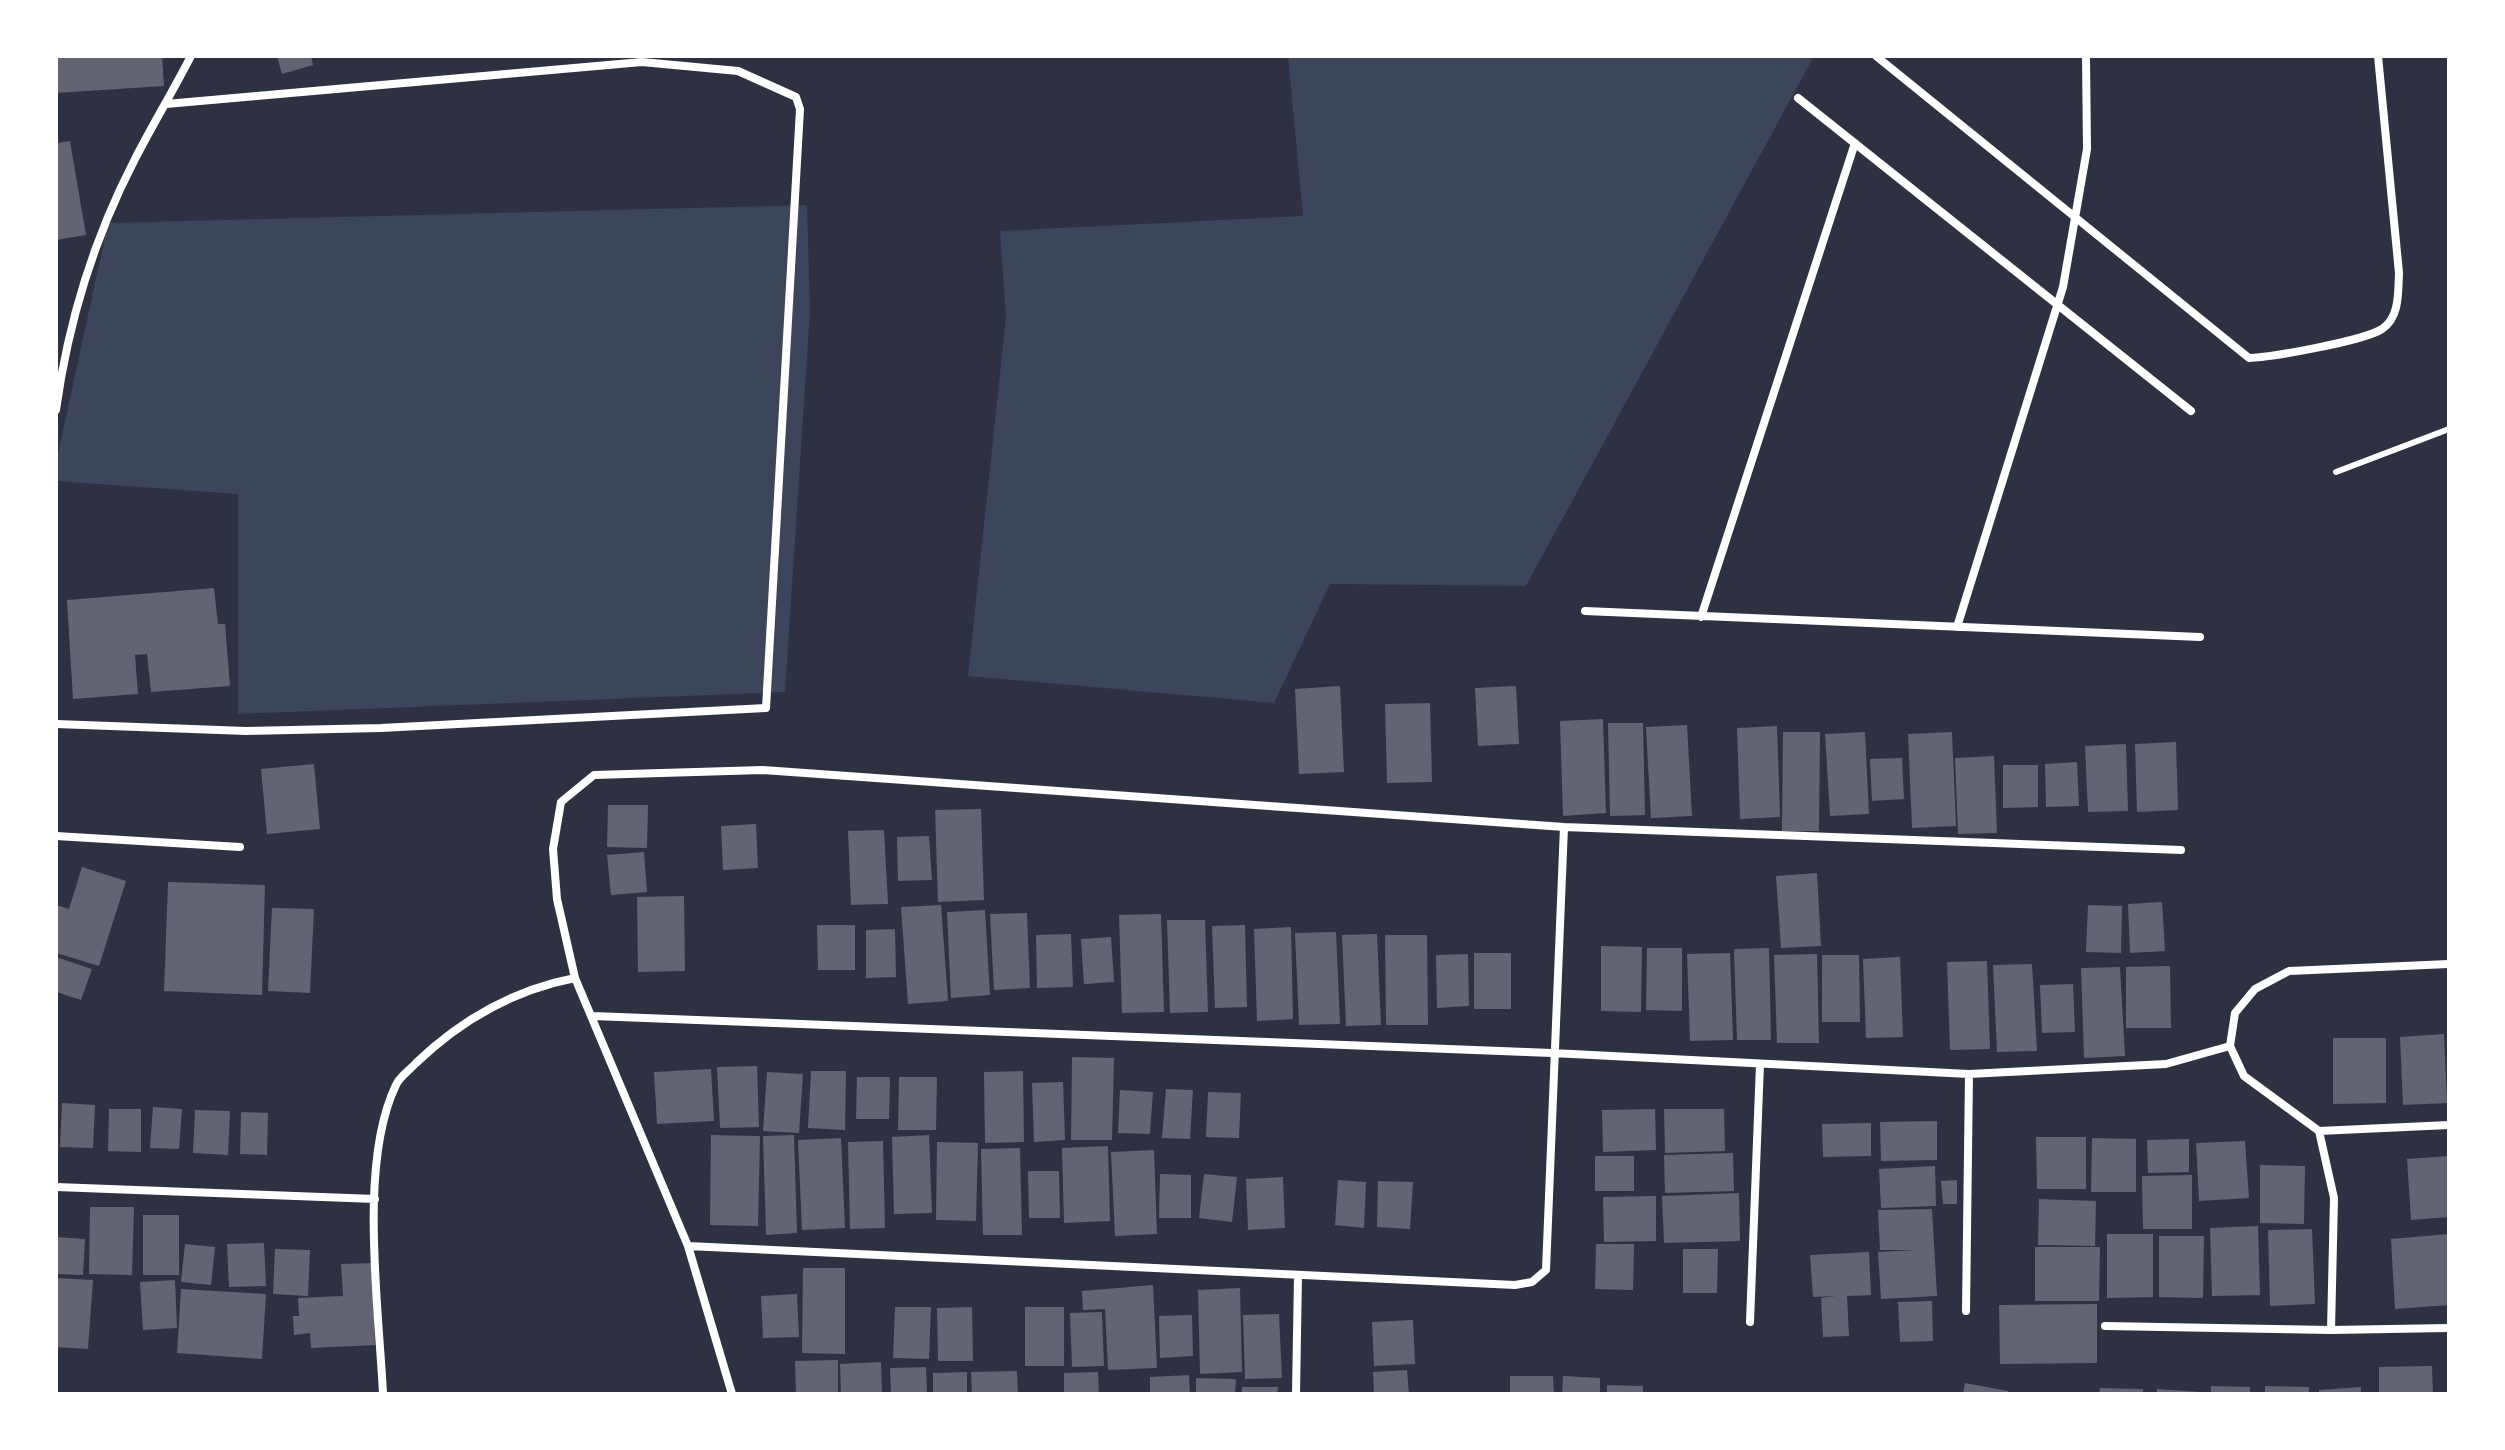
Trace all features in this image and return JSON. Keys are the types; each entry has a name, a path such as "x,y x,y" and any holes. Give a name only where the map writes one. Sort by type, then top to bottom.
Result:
{"street":[{"path":"56,410 63,361 84,281 134,160 191,56"},
{"path":"1876,56 2249,358 2279,357 2382,329 2398,307 2399,273 2378,56"},
{"path":"1957,627 2063,287 2087,149 2086,56"},
{"path":"56,724 291,730 766,708 800,109 796,97 738,71 642,62 166,104"},
{"path":"1798,98 2191,411"},
{"path":"1701,617 1855,143"},
{"path":"1585,611 2200,637"},
{"path":"732,1394 688,1246 575,978 557,899 553,849 561,802 594,775 763,770 1564,827 2181,850"},
{"path":"688,1246 1515,1285 1532,1282 1546,1270 1552,1053 1564,827"},
{"path":"56,836 240,847"},
{"path":"2449,964 2289,971 2255,989 2235,1013 2230,1046 2244,1076 2319,1131 2449,1125"},
{"path":"383,1394 375,1199 379,1142 396,1083 434,1046 473,1016 539,985 575,978"},
{"path":"593,1016 1552,1053 1969,1074 2166,1064 2230,1046"},
{"path":"1750,1322 1760,1064"},
{"path":"1966,1311 1969,1074"},
{"path":"2319,1131 2334,1198 2331,1330"},
{"path":"56,1187 375,1199"},
{"path":"1296,1394 1298,1275"},
{"path":"2105,1326 2331,1330 2449,1328"}],"lane":[{"path":"2336,472 2449,429"}],"shaded area":[{"path":"1288,56 1814,56 1526,586 1330,584 1274,703 968,676 1006,317 1000,231 1303,216"},
{"path":"807,205 810,311 785,692 238,714 238,494 56,481 56,463 108,223"}],"building":[{"path":"56,56 162,56 164,86 56,93"},
{"path":"277,56 311,56 313,65 282,74"},
{"path":"70,141 86,235 56,240 56,143"},
{"path":"214,588 218,624 225,624 230,686 151,692 147,654 135,655 138,694 73,699 67,600"},
{"path":"1340,686 1344,772 1299,774 1295,689"},
{"path":"1516,686 1519,744 1478,746 1475,688"},
{"path":"1430,703 1432,782 1387,783 1385,704"},
{"path":"1603,719 1606,813 1563,816 1560,721"},
{"path":"1608,723 1643,723 1645,815 1610,816"},
{"path":"1687,725 1692,816 1651,818 1646,727"},
{"path":"1777,726 1780,817 1740,819 1737,728"},
{"path":"1783,732 1820,732 1819,831 1782,831"},
{"path":"1865,732 1869,814 1830,816 1825,734"},
{"path":"1952,732 1956,826 1912,828 1908,734"},
{"path":"2176,742 2178,810 2137,812 2135,744"},
{"path":"2126,744 2128,811 2088,812 2085,746"},
{"path":"1994,756 1997,833 1958,834 1955,758"},
{"path":"1902,758 1904,799 1872,801 1870,759"},
{"path":"2077,762 2079,806 2046,807 2045,764"},
{"path":"314,764 320,829 267,834 261,769"},
{"path":"2003,765 2038,765 2038,807 2003,808"},
{"path":"608,805 648,805 647,848 607,847"},
{"path":"981,809 984,900 938,902 935,810"},
{"path":"756,824 758,868 723,870 721,826"},
{"path":"884,830 888,904 851,905 848,831"},
{"path":"929,836 932,880 898,881 897,837"},
{"path":"644,852 647,892 611,895 607,855"},
{"path":"82,867 126,881 99,966 56,953 56,905 69,909"},
{"path":"1817,873 1821,946 1781,948 1776,876"},
{"path":"168,882 265,885 262,995 164,991"},
{"path":"684,896 685,971 638,972 637,897"},
{"path":"2162,902 2165,951 2130,953 2128,904"},
{"path":"941,905 948,1001 908,1004 901,907"},
{"path":"2088,905 2122,906 2121,953 2086,952"},
{"path":"272,908 314,909 310,993 268,991"},
{"path":"985,910 990,995 951,998 947,912"},
{"path":"1027,913 1030,988 994,990 990,914"},
{"path":"1161,914 1164,1012 1122,1013 1119,915"},
{"path":"1167,920 1205,920 1208,1012 1170,1013"},
{"path":"817,925 855,925 855,970 818,970"},
{"path":"1245,925 1247,1007 1215,1008 1212,926"},
{"path":"1291,927 1293,1019 1257,1021 1254,929"},
{"path":"895,929 896,977 866,978 866,930"},
{"path":"1336,932 1340,1024 1299,1025 1295,933"},
{"path":"1071,934 1073,987 1037,988 1036,935"},
{"path":"1377,934 1381,1025 1346,1026 1342,935"},
{"path":"1385,935 1427,935 1428,1025 1386,1025"},
{"path":"1111,937 1114,982 1084,984 1081,939"},
{"path":"1601,946 1642,947 1641,1012 1601,1011"},
{"path":"1647,948 1682,948 1682,1011 1646,1010"},
{"path":"1769,948 1771,1040 1737,1040 1734,949"},
{"path":"1474,953 1511,953 1511,1009 1474,1009"},
{"path":"1730,953 1733,1040 1690,1041 1687,954"},
{"path":"1468,954 1469,1006 1437,1008 1436,955"},
{"path":"1817,954 1819,1043 1777,1043 1774,955"},
{"path":"1822,955 1859,955 1860,1022 1822,1022"},
{"path":"56,957 92,969 81,1000 56,992"},
{"path":"1900,957 1903,1037 1866,1038 1863,959"},
{"path":"1987,961 1990,1049 1950,1050 1947,962"},
{"path":"2032,964 2037,1051 1997,1052 1993,965"},
{"path":"2170,966 2171,1028 2126,1028 2126,967"},
{"path":"2120,967 2125,1056 2084,1058 2081,968"},
{"path":"2073,984 2075,1032 2042,1033 2040,985"},
{"path":"2444,1034 2447,1103 2403,1105 2400,1037"},
{"path":"2333,1038 2386,1038 2386,1103 2333,1104"},
{"path":"1072,1057 1114,1058 1112,1140 1071,1140"},
{"path":"757,1066 759,1127 720,1128 717,1067"},
{"path":"711,1069 714,1121 657,1124 654,1072"},
{"path":"811,1071 846,1071 845,1130 808,1128"},
{"path":"1023,1071 1024,1142 985,1143 984,1072"},
{"path":"767,1072 803,1074 799,1133 763,1131"},
{"path":"857,1077 890,1077 889,1119 856,1119"},
{"path":"899,1077 937,1077 936,1130 898,1130"},
{"path":"1063,1082 1065,1140 1034,1142 1032,1083"},
{"path":"1166,1089 1193,1090 1190,1139 1162,1138"},
{"path":"1120,1090 1153,1092 1150,1134 1118,1133"},
{"path":"1208,1092 1241,1093 1239,1138 1206,1137"},
{"path":"62,1103 95,1105 93,1148 60,1147"},
{"path":"153,1107 182,1109 179,1149 150,1148"},
{"path":"109,1109 141,1109 141,1152 108,1151"},
{"path":"1655,1109 1656,1150 1603,1152 1602,1110"},
{"path":"1664,1109 1724,1109 1725,1151 1665,1153"},
{"path":"195,1110 230,1111 228,1155 193,1153"},
{"path":"241,1112 268,1113 267,1155 240,1154"},
{"path":"1937,1121 1937,1160 1881,1161 1880,1122"},
{"path":"1871,1123 1871,1156 1823,1157 1822,1124"},
{"path":"711,1135 760,1136 758,1226 710,1225"},
{"path":"794,1135 797,1233 766,1235 763,1136"},
{"path":"929,1135 932,1213 894,1214 892,1137"},
{"path":"2036,1137 2086,1137 2086,1189 2037,1189"},
{"path":"841,1138 845,1228 802,1230 798,1140"},
{"path":"2092,1138 2136,1139 2136,1192 2091,1192"},
{"path":"2189,1139 2189,1172 2148,1173 2147,1140"},
{"path":"883,1141 885,1228 850,1229 848,1142"},
{"path":"2245,1141 2249,1198 2199,1201 2196,1143"},
{"path":"937,1142 978,1143 976,1221 936,1220"},
{"path":"1108,1146 1110,1221 1064,1223 1062,1148"},
{"path":"1020,1148 1022,1235 983,1235 981,1149"},
{"path":"1154,1150 1157,1234 1115,1236 1111,1152"},
{"path":"1733,1153 1734,1191 1665,1193 1664,1155"},
{"path":"1595,1156 1634,1156 1634,1191 1595,1191"},
{"path":"2449,1156 2449,1217 2411,1220 2407,1159"},
{"path":"2260,1165 2305,1166 2304,1224 2260,1223"},
{"path":"1935,1166 1936,1206 1881,1208 1879,1169"},
{"path":"1028,1171 1059,1171 1060,1218 1029,1218"},
{"path":"1160,1174 1191,1175 1191,1218 1159,1218"},
{"path":"1204,1174 1237,1177 1232,1222 1199,1218"},
{"path":"2192,1175 2192,1229 2143,1229 2142,1176"},
{"path":"1283,1177 1285,1228 1248,1230 1246,1179"},
{"path":"1338,1180 1366,1182 1364,1228 1335,1225"},
{"path":"1957,1180 1957,1204 1943,1204 1941,1181"},
{"path":"1378,1181 1413,1182 1410,1229 1377,1227"},
{"path":"1739,1193 1740,1241 1664,1243 1662,1196"},
{"path":"1656,1196 1656,1241 1604,1242 1603,1197"},
{"path":"2039,1199 2096,1201 2095,1246 2038,1245"},
{"path":"90,1207 134,1207 132,1275 89,1274"},
{"path":"1932,1209 1937,1296 1881,1299 1878,1252 1917,1250 1880,1250 1878,1210"},
{"path":"143,1215 179,1215 179,1275 143,1275"},
{"path":"2258,1226 2260,1295 2212,1296 2210,1228"},
{"path":"2312,1229 2315,1304 2270,1306 2268,1230"},
{"path":"2107,1234 2153,1234 2153,1297 2107,1298"},
{"path":"2449,1234 2449,1305 2395,1309 2391,1239"},
{"path":"2159,1236 2204,1236 2203,1298 2159,1297"},
{"path":"56,1237 85,1239 83,1275 56,1274"},
{"path":"264,1243 266,1286 229,1287 227,1244"},
{"path":"185,1244 215,1247 211,1285 181,1282"},
{"path":"1596,1244 1634,1244 1633,1290 1595,1289"},
{"path":"2035,1247 2100,1247 2099,1301 2035,1301"},
{"path":"275,1249 310,1250 308,1296 273,1294"},
{"path":"1683,1249 1718,1249 1717,1293 1683,1293"},
{"path":"1869,1252 1871,1295 1847,1296 1849,1336 1823,1337 1821,1298 1835,1296 1813,1297 1810,1255"},
{"path":"372,1263 375,1345 311,1348 310,1333 294,1335 293,1316 299,1316 298,1298 343,1296 341,1264"},
{"path":"803,1268 845,1268 845,1354 802,1353"},
{"path":"56,1278 93,1280 88,1349 56,1347"},
{"path":"175,1280 177,1328 143,1330 140,1282"},
{"path":"1153,1285 1157,1368 1108,1370 1105,1309 1083,1310 1082,1291"},
{"path":"1240,1288 1242,1372 1200,1374 1198,1290"},
{"path":"181,1289 266,1294 262,1359 177,1353"},
{"path":"797,1294 799,1337 763,1338 761,1296"},
{"path":"1932,1301 1933,1341 1900,1342 1898,1302"},
{"path":"2097,1304 2097,1363 2000,1364 1999,1305"},
{"path":"895,1307 931,1307 929,1359 893,1358"},
{"path":"972,1307 973,1361 938,1361 937,1308"},
{"path":"1025,1307 1064,1307 1064,1366 1025,1366"},
{"path":"1102,1312 1104,1366 1072,1367 1070,1313"},
{"path":"1279,1314 1282,1378 1245,1379 1243,1315"},
{"path":"1192,1315 1193,1356 1160,1358 1159,1316"},
{"path":"1413,1320 1415,1364 1374,1366 1372,1322"},
{"path":"838,1360 838,1394 796,1394 795,1361"},
{"path":"881,1362 882,1394 841,1394 840,1364"},
{"path":"2432,1366 2433,1394 2379,1394 2379,1367"},
{"path":"926,1367 927,1394 891,1394 890,1368"},
{"path":"1407,1370 1409,1394 1374,1394 1373,1372"},
{"path":"1017,1371 1018,1394 972,1394 971,1372"},
{"path":"967,1372 967,1394 933,1394 933,1373"},
{"path":"1098,1372 1099,1394 1064,1394 1064,1373"},
{"path":"1189,1375 1190,1394 1150,1394 1150,1377"},
{"path":"1510,1376 1553,1376 1554,1394 1510,1394"},
{"path":"1563,1376 1600,1378 1600,1394 1562,1394"},
{"path":"1196,1378 1236,1379 1235,1394 1196,1394"},
{"path":"1965,1383 2008,1391 2008,1394 1963,1394"},
{"path":"1607,1385 1643,1386 1643,1394 1607,1394"},
{"path":"2211,1386 2250,1387 2250,1394 2211,1394"},
{"path":"2265,1386 2309,1387 2309,1394 2265,1394"},
{"path":"1242,1387 1278,1387 1277,1394 1242,1394"},
{"path":"2361,1387 2361,1394 2319,1394 2319,1390"},
{"path":"2100,1388 2143,1389 2143,1394 2099,1394"},
{"path":"2157,1389 2201,1392 2201,1394 2157,1394"}]}
